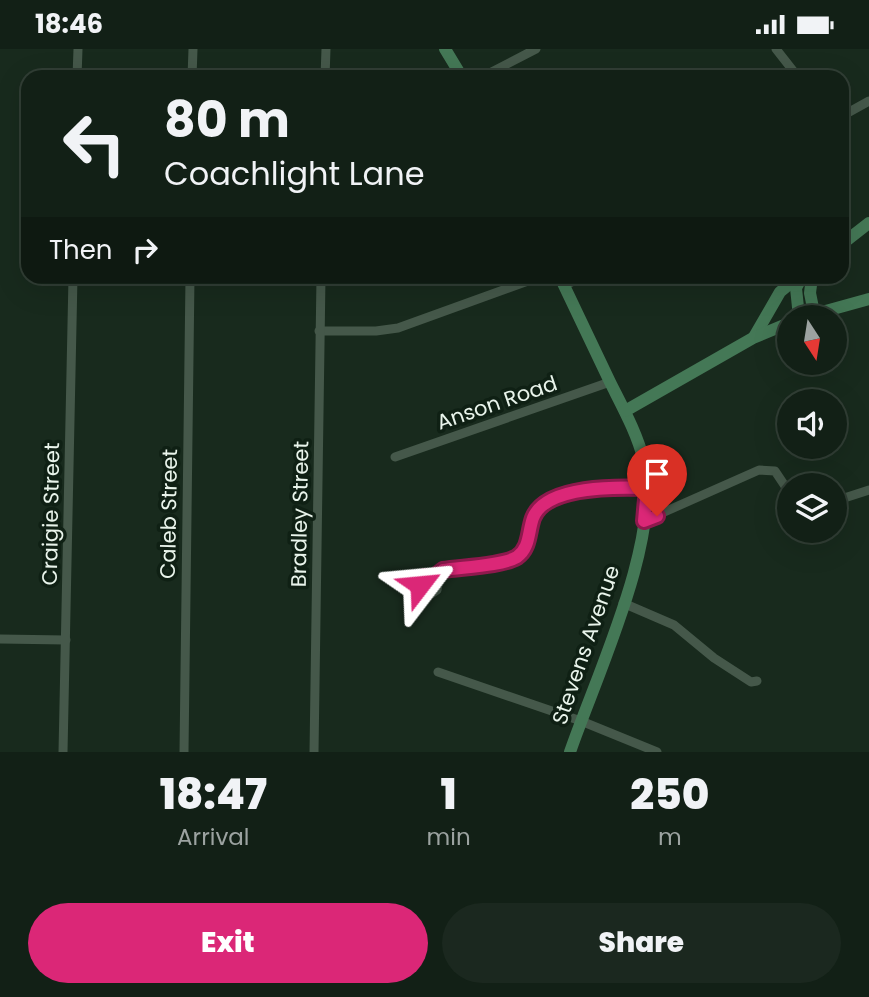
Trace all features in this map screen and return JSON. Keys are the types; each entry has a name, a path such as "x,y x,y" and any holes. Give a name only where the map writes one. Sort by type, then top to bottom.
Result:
{"main road":[{"path":"445,49 458,70"},
{"path":"849,239 869,223"},
{"name":"Stevens Avenue","path":"563,284 625,411 644,461 647,488 644,521 623,603 570,752"},
{"path":"753,338 780,292 791,284"},
{"path":"797,284 798,305"},
{"path":"809,305 811,284"},
{"path":"846,305 869,299"},
{"path":"625,411 753,338 777,328"}],"street":[{"path":"77,70 78,49"},
{"path":"192,70 193,49"},
{"path":"325,70 326,49"},
{"path":"496,70 536,49"},
{"path":"776,49 792,70"},
{"path":"849,112 869,101"},
{"name":"Craigie Street","path":"64,752 73,284"},
{"name":"Caleb Street","path":"184,752 190,284"},
{"name":"Bradley Street","path":"314,752 321,284"},
{"path":"319,331 376,331 398,328 520,284"},
{"name":"Anson Road","path":"395,457 610,382"},
{"path":"644,521 759,470 775,471 777,474"},
{"path":"434,577 443,570 515,558 526,548 535,514 554,500 601,486 647,488"},
{"path":"847,497 869,490"},
{"path":"623,603 674,625 723,665 751,682 757,681"},
{"path":"0,639 65,640"},
{"path":"438,672 581,721 657,752"}],"route":[{"path":"420,585 425,577 434,577 443,570 515,558 526,548 535,514 540,509 559,498 592,488 647,488 644,521 657,516"}]}
